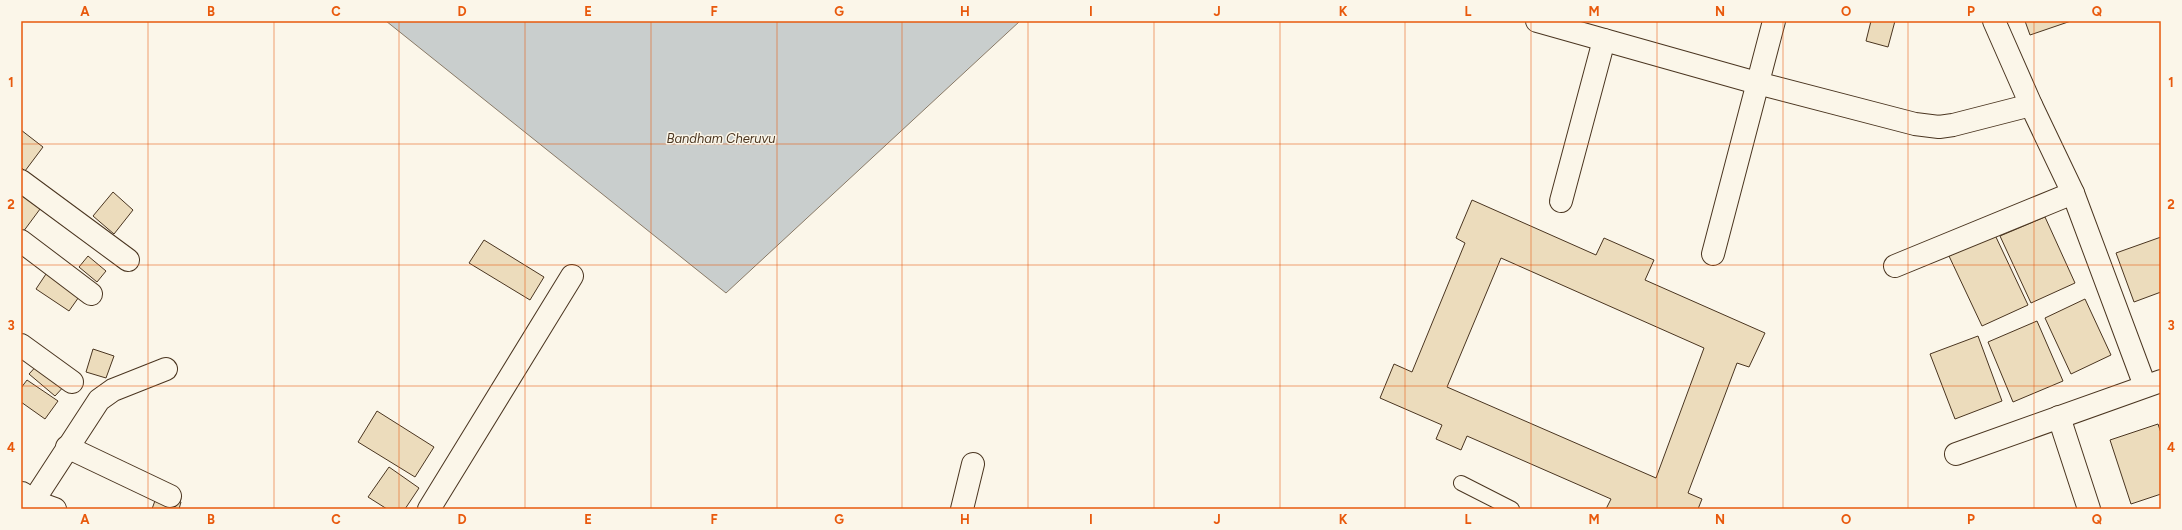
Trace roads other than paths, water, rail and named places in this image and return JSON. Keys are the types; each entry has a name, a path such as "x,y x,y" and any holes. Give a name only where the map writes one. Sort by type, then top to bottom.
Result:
{"street":[{"path":"1536,21 1757,83 1915,124 1939,127 1953,125 2031,105"},
{"path":"1713,254 1774,21"},
{"path":"1956,454 2153,384 2074,193 2031,105 1994,21"},
{"path":"1561,201 1604,40"},
{"path":"21,181 128,260"},
{"path":"1895,266 2074,193"},
{"path":"21,241 91,294"},
{"path":"428,509 572,276"},
{"path":"21,345 72,382"},
{"path":"55,509 27,501 67,447 99,400 113,390 166,369"},
{"path":"2059,418 2088,509"},
{"path":"67,447 170,496"},
{"path":"962,509 973,464"}],"lane":[{"path":"1461,483 1512,509"}],"water":[{"name":"Bandham Cheruvu","path":"386,21 1020,21 726,293"}]}
